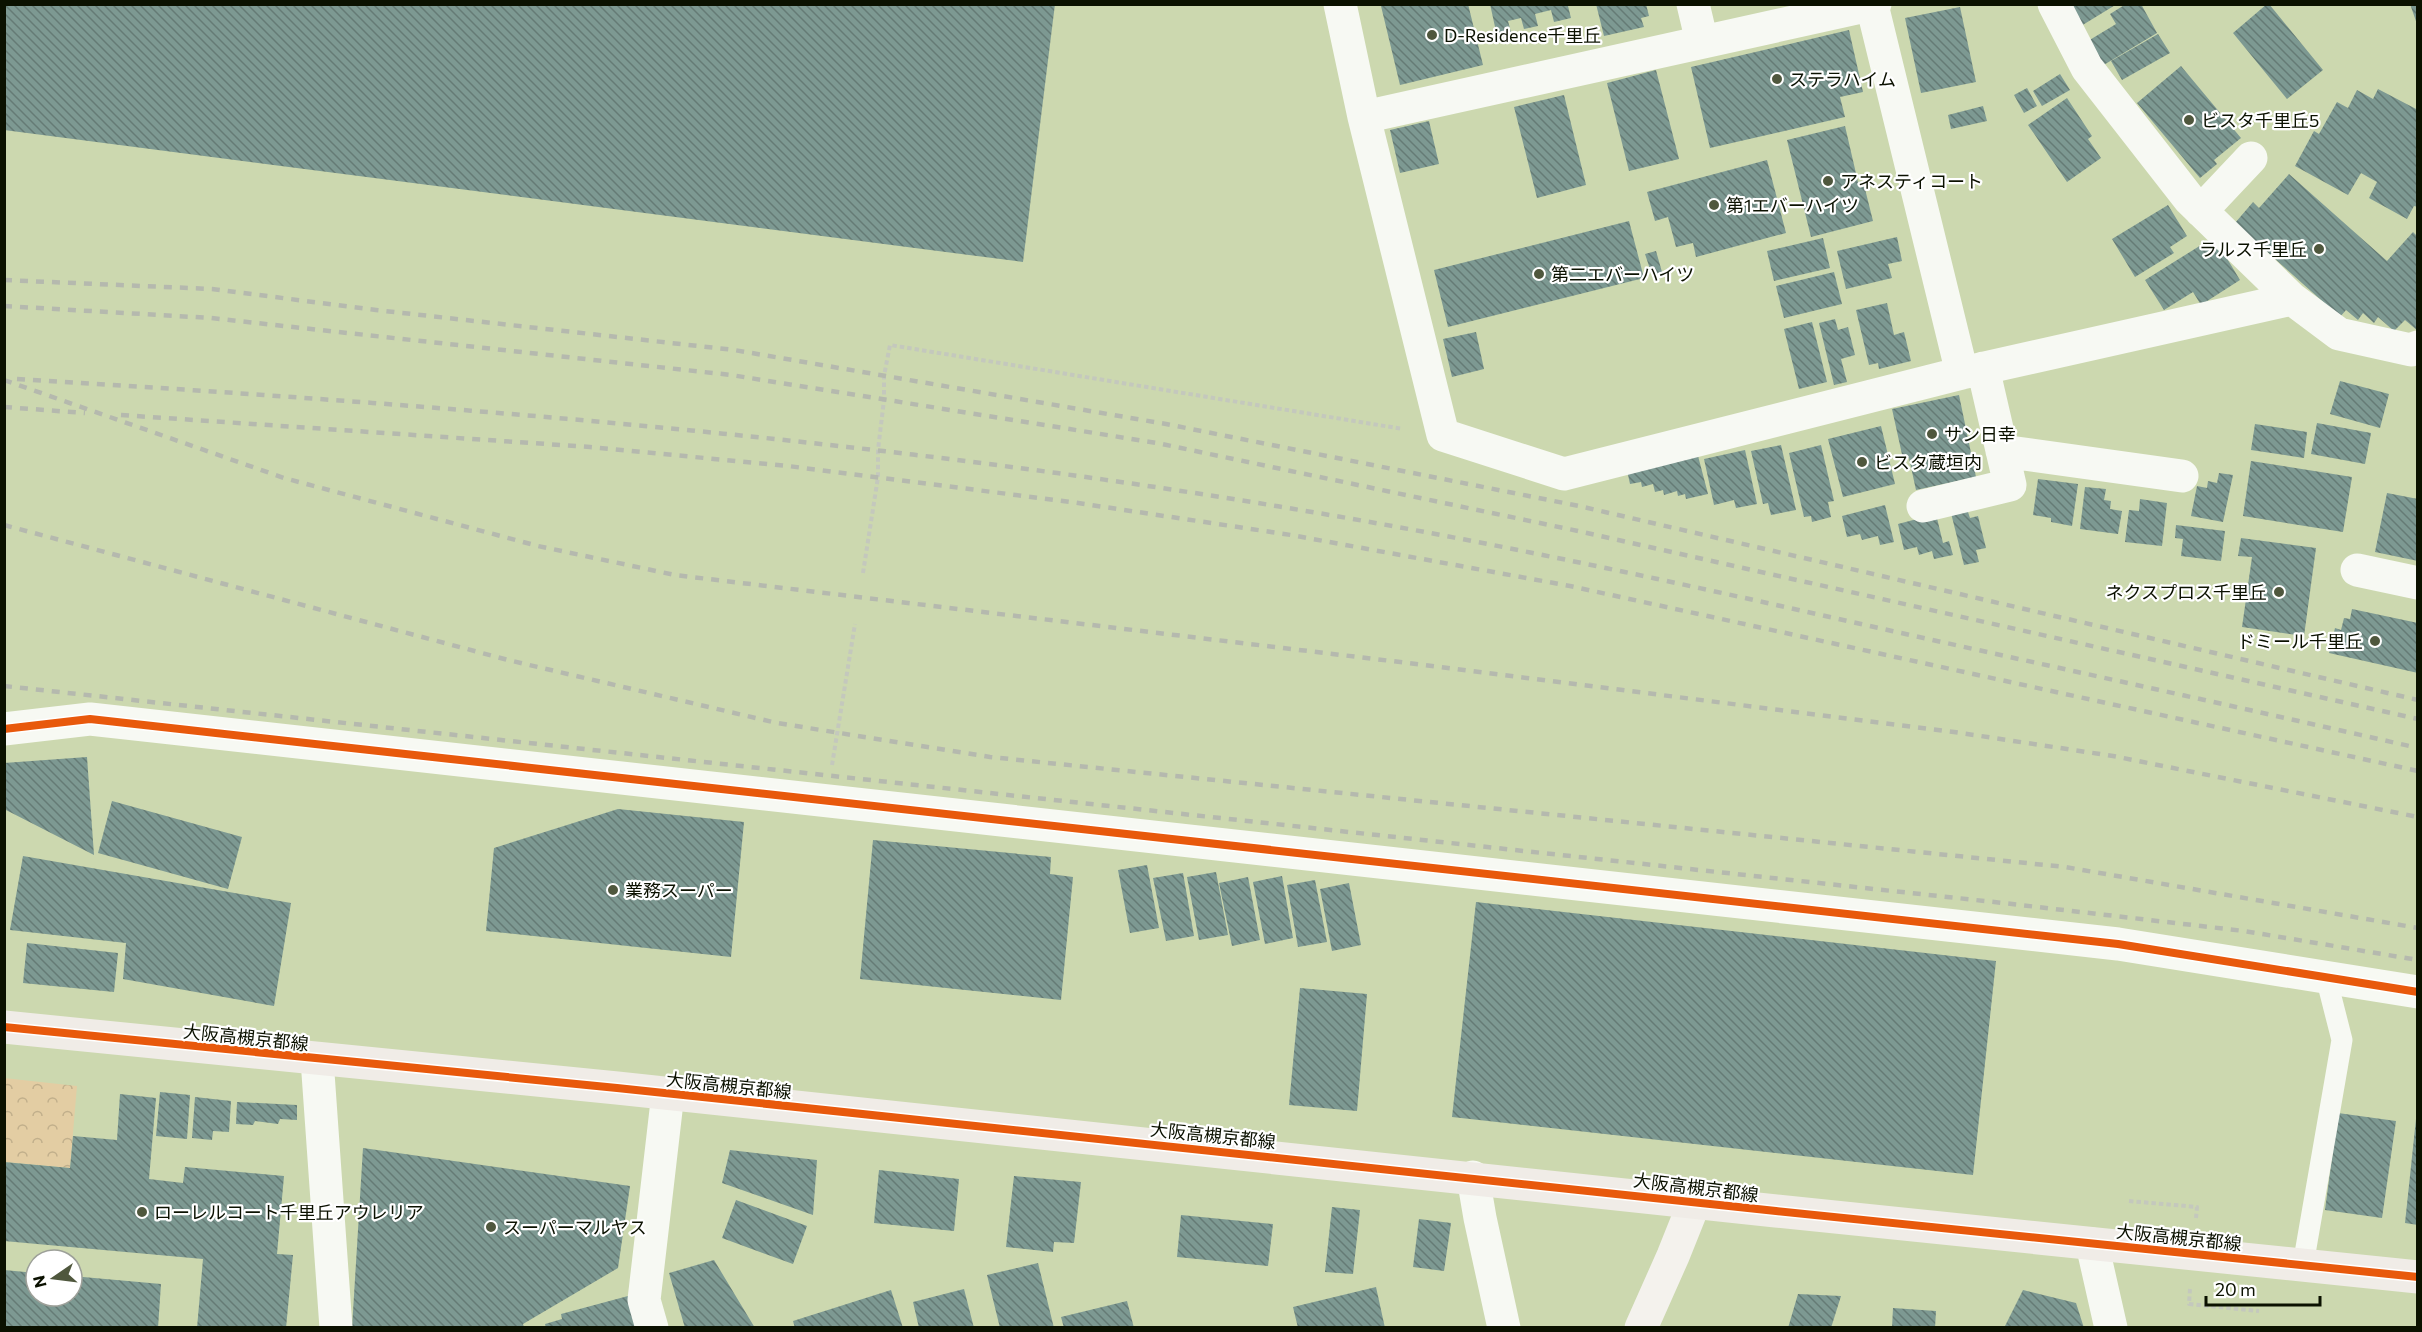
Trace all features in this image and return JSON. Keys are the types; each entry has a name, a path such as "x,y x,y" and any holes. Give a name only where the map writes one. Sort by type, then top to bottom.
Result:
{"main road":[{"name":"大阪高槻京都線","path":"4,1027 668,1093 2092,1244 2418,1276"}],"street":[{"path":"1340,4 1364,117 1443,435 1564,474 1972,370 2292,299"},
{"path":"1693,4 1702,42"},
{"path":"2054,4 2087,68 2190,200 2292,299 2339,334 2411,350 2418,347"},
{"path":"1364,117 1873,5 1972,370 2002,451 2010,485 1923,506"},
{"path":"2201,211 2251,158"},
{"path":"2002,451 2182,476"},
{"path":"2357,570 2418,584"},
{"path":"4,729 90,719 2118,944 2418,992"},
{"path":"317,1059 336,1328"},
{"path":"652,1328 644,1300 668,1093"},
{"path":"1473,1177 1504,1328"},
{"path":"1641,1328 1695,1201"},
{"path":"2092,1244 2111,1328"}],"lane":[{"path":"2303,1265 2342,1040 2326,977"}],"path":[{"path":"863,573 878,477 884,376 890,345 1443,435"},
{"path":"827,801 855,624"},
{"path":"2130,1201 2197,1207"},
{"path":"2188,1304 2259,1311"}],"green space":[{"path":"4,1078 77,1086 70,1168 5,1162"}],"building":[{"path":"4,4 1055,4 1023,262 4,130"},
{"name":"D-Residence千里丘","path":"1387,4 1468,4 1483,65 1400,85 1381,6"},
{"path":"1490,4 1572,4 1568,6 1571,18 1554,22 1551,10 1535,14 1538,26 1524,29 1521,18 1508,21 1511,32 1497,36"},
{"path":"1596,4 1646,4 1649,16 1641,18 1644,27 1604,36"},
{"path":"2068,4 2117,4 2081,26"},
{"path":"2126,4 2141,4 2157,33 2102,66 2088,41 2116,24 2110,14"},
{"path":"2267,4 2323,70 2287,99 2233,33"},
{"path":"2410,4 2418,4 2418,24 2417,24"},
{"path":"1960,7 1976,82 1921,93 1905,18"},
{"name":"ステラハイム","path":"1849,30 1863,92 1840,97 1845,117 1710,148 1691,67"},
{"path":"2158,34 2170,53 2122,80 2111,61"},
{"name":"ビスタ千里丘5","path":"2181,66 2241,138 2214,160 2217,164 2200,178 2137,103"},
{"path":"1656,70 1679,159 1629,171 1607,83"},
{"path":"2060,74 2070,90 2042,106 2033,91"},
{"path":"2027,88 2037,106 2024,113 2014,95"},
{"path":"2378,89 2418,110 2418,207 2414,206 2407,219 2369,198 2377,182 2361,173 2348,195 2295,166 2314,131 2319,134 2337,102 2348,108 2357,90 2373,99"},
{"path":"1564,95 1586,185 1537,198 1514,107"},
{"path":"2067,98 2092,136 2088,139 2101,158 2067,182 2028,125"},
{"path":"1983,106 1987,121 1951,129 1948,115"},
{"path":"1429,121 1439,164 1400,173 1390,130"},
{"name":"アネスティコート","path":"1845,126 1858,182 1863,181 1873,221 1811,237 1787,140"},
{"name":"第1エバーハイツ","path":"1767,160 1786,233 1696,257 1693,243 1676,247 1668,217 1655,221 1647,192"},
{"name":"ラルス千里丘","path":"2289,174 2387,261 2413,232 2418,237 2418,331 2405,320 2394,331 2378,317 2374,323 2363,313 2358,320 2346,310 2340,317 2235,223 2253,202 2259,208"},
{"path":"2168,205 2187,236 2170,247 2174,253 2135,277 2112,239"},
{"name":"第二エバーハイツ","path":"1629,221 1644,278 1448,327 1434,270"},
{"path":"1897,237 1902,261 1888,264 1892,278 1846,289 1837,251"},
{"path":"2214,237 2240,280 2201,305 2193,292 2164,310 2145,280"},
{"path":"1823,238 1830,268 1774,281 1767,251"},
{"path":"1656,251 1662,272 1652,275 1645,254"},
{"path":"1834,272 1842,304 1784,318 1776,286"},
{"path":"1887,303 1894,335 1904,332 1911,361 1879,369 1878,363 1869,365 1856,310"},
{"path":"1835,319 1838,330 1848,327 1855,355 1841,359 1847,382 1834,385 1819,323"},
{"path":"1812,322 1827,382 1799,389 1784,329"},
{"path":"1476,332 1484,369 1452,377 1443,339"},
{"path":"2340,381 2389,394 2380,428 2330,414"},
{"name":"サン日幸","path":"1959,395 1976,477 1916,490 1909,458 1903,459 1892,409"},
{"path":"2317,423 2371,433 2365,464 2311,454"},
{"path":"2255,424 2307,432 2304,458 2251,450"},
{"name":"ビスタ蔵垣内","path":"1881,426 1895,484 1843,497 1828,439"},
{"path":"1781,445 1796,510 1771,515 1768,503 1763,504 1751,451"},
{"path":"1821,445 1834,501 1828,502 1831,517 1812,522 1811,516 1804,517 1789,453"},
{"path":"1745,450 1757,504 1736,508 1734,500 1714,505 1704,459"},
{"path":"1697,452 1708,494 1686,499 1685,494 1678,496 1677,491 1664,495 1663,490 1655,492 1653,484 1642,487 1641,482 1630,484 1627,470"},
{"path":"2251,461 2352,477 2343,532 2243,516"},
{"path":"2219,473 2233,475 2223,522 2191,516 2197,486 2207,488 2208,481 2217,483"},
{"path":"2038,479 2078,484 2072,526 2051,522 2051,518 2033,515"},
{"path":"2085,487 2106,489 2104,500 2111,501 2110,509 2122,511 2118,534 2080,529"},
{"path":"2387,493 2418,499 2418,561 2375,552"},
{"path":"2140,499 2167,503 2162,546 2125,542 2129,510 2139,511"},
{"path":"1885,505 1894,542 1880,545 1878,536 1862,540 1860,534 1847,537 1842,516"},
{"path":"1967,509 1970,518 1978,516 1986,548 1976,550 1979,562 1964,565 1951,513"},
{"path":"1936,514 1943,543 1949,541 1953,555 1934,559 1932,551 1919,555 1917,547 1904,550 1898,524"},
{"path":"2176,525 2225,531 2221,561 2181,556 2183,539 2175,538"},
{"name":"ネクスプロス千里丘","path":"2241,538 2316,548 2304,636 2242,627 2252,557 2238,556"},
{"name":"ドミール千里丘","path":"2352,609 2418,623 2418,673 2329,653 2335,628 2341,630 2344,618 2350,619"},
{"path":"87,757 94,855 4,809 4,763"},
{"path":"112,801 242,837 228,889 98,853"},
{"name":"業務スーパー","path":"618,809 744,822 731,957 486,931 494,848"},
{"path":"873,840 1051,857 1050,874 1073,877 1061,1000 860,979"},
{"path":"23,856 291,903 274,1006 123,979 126,943 10,930"},
{"path":"1147,865 1159,928 1130,933 1118,870"},
{"path":"1216,872 1228,935 1199,940 1187,877"},
{"path":"1183,873 1194,936 1166,941 1153,878"},
{"path":"1282,876 1293,938 1265,944 1253,882"},
{"path":"1248,877 1260,940 1232,946 1219,883"},
{"path":"1315,880 1327,942 1298,947 1287,885"},
{"path":"1349,883 1361,945 1332,951 1320,889"},
{"path":"1476,902 1996,961 1973,1175 1452,1117"},
{"path":"27,943 118,953 114,992 23,983"},
{"path":"1300,988 1367,994 1357,1111 1289,1105"},
{"path":"160,1092 190,1095 187,1139 156,1136"},
{"name":"ローレルコート千里丘アウレリア","path":"120,1094 156,1098 149,1179 183,1183 185,1167 284,1176 277,1254 293,1255 286,1328 197,1328 203,1259 4,1241 4,1162 70,1168 73,1136 117,1140"},
{"path":"195,1097 231,1101 229,1132 213,1131 212,1140 192,1138"},
{"path":"237,1102 297,1105 297,1120 280,1119 278,1124 255,1121 253,1125 236,1124"},
{"path":"2338,1113 2396,1121 2382,1218 2325,1210"},
{"path":"2416,1119 2418,1119 2418,1225 2405,1223"},
{"name":"スーパーマルヤス","path":"363,1148 630,1186 618,1268 523,1324 524,1328 352,1328"},
{"path":"730,1150 817,1160 813,1215 722,1183"},
{"path":"879,1170 959,1179 954,1231 874,1223"},
{"path":"1014,1176 1081,1182 1074,1243 1054,1242 1053,1252 1006,1247"},
{"path":"736,1200 807,1226 793,1264 722,1238"},
{"path":"1332,1207 1360,1210 1353,1274 1325,1272"},
{"path":"1181,1215 1273,1224 1268,1266 1177,1257"},
{"path":"1419,1219 1451,1223 1444,1271 1413,1267"},
{"path":"714,1260 755,1328 685,1328 669,1273"},
{"path":"1038,1263 1054,1328 1000,1328 987,1275"},
{"path":"4,1270 24,1272 24,1308 84,1308 84,1277 161,1284 158,1328 4,1328"},
{"path":"1376,1287 1385,1328 1298,1328 1293,1307"},
{"path":"964,1289 974,1328 919,1328 913,1302"},
{"path":"891,1290 903,1328 795,1328 793,1321"},
{"path":"2023,1290 2076,1303 2084,1328 2004,1328"},
{"path":"1798,1294 1841,1296 1831,1328 1788,1328"},
{"path":"628,1296 637,1328 546,1328 545,1324 562,1319 561,1314"},
{"path":"1127,1301 1134,1328 1064,1328 1061,1317"},
{"path":"1893,1308 1936,1311 1935,1328 1892,1328"}],"railway":[{"path":"4,280 212,289 376,310 734,350 1166,424 1579,506 2418,700"},
{"path":"4,306 211,318 731,375 1157,443 1578,531 2418,719"},
{"path":"17,379 337,400 657,427 976,462 1135,484 1369,522 1594,565 2418,748"},
{"path":"4,380 284,478 538,546 675,575 1408,663 1954,732 2113,756 2418,817"},
{"path":"4,407 85,413"},
{"path":"121,415 590,447 788,466 1071,502 1291,535 1570,586 2418,771"},
{"path":"4,525 508,660 777,723 990,757 2065,867 2418,928"},
{"path":"4,686 2003,903 2244,931 2418,960"}],"cycle path":[{"path":"4,729 90,719 2118,944 2418,992"},
{"path":"4,1027 617,1088 2418,1277"}],"place":[{"name":"D-Residence千里丘","path":"1432,35"},
{"name":"ステラハイム","path":"1777,79"},
{"name":"ビスタ千里丘5","path":"2189,120"},
{"name":"アネスティコート","path":"1828,181"},
{"name":"第1エバーハイツ","path":"1714,205"},
{"name":"ラルス千里丘","path":"2319,249"},
{"name":"第二エバーハイツ","path":"1539,274"},
{"name":"サン日幸","path":"1932,434"},
{"name":"ビスタ蔵垣内","path":"1862,462"},
{"name":"ネクスプロス千里丘","path":"2279,592"},
{"name":"ドミール千里丘","path":"2375,641"},
{"name":"業務スーパー","path":"613,890"},
{"name":"ローレルコート千里丘アウレリア","path":"142,1212"},
{"name":"スーパーマルヤス","path":"491,1227"}]}
